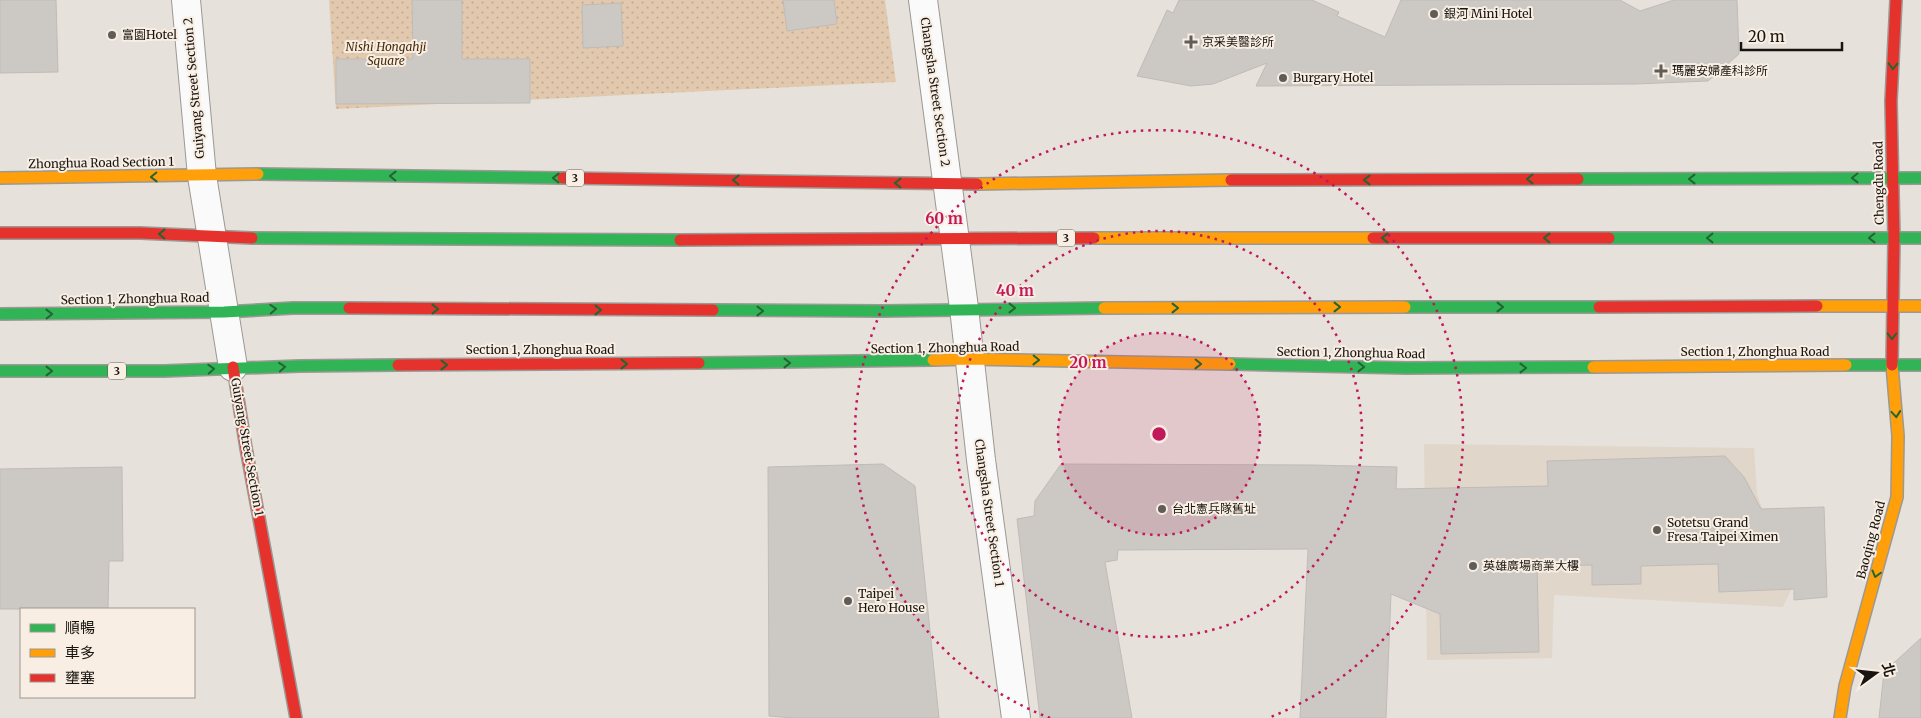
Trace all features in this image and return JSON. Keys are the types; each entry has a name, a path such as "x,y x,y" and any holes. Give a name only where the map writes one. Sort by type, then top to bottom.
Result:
{"main road":[{"name":"Chengdu Road","path":"1892,366 1894,238 1891,101 1896,0"},
{"name":"3","path":"202,176 271,174 947,184 1215,180 1921,178"},
{"name":"Zhonghua Road Section 1","path":"0,178 202,176"},
{"name":"3","path":"0,233 211,235 286,239 1921,238"},
{"name":"Section 1, Zhonghua Road","path":"0,314 224,312 293,308 862,311 964,308 1921,306"},
{"name":"Section 1, Zhonghua Road","path":"0,371 164,371 300,366 879,362 970,359 1406,368 1921,365"},
{"name":"Baoqing Road","path":"1840,718 1845,686 1898,496 1898,436 1892,366"},
{"name":"Guiyang Street Section 1","path":"233,368 296,718"}],"street":[{"name":"Guiyang Street Section 2","path":"186,0 202,176"},
{"name":"Changsha Street Section 2","path":"923,0 954,239"},
{"name":"Guiyang Street Section 1","path":"202,176 233,368"},
{"name":"Changsha Street Section 1","path":"954,239 964,308 981,460 1016,718"}],"shaded area":[{"path":"1424,444 1754,448 1757,494 1792,588 1783,607 1554,595 1552,658 1427,660"}],"green space":[{"name":"Nishi Hongahji Square","path":"329,0 885,0 896,82 336,109"}],"building":[{"path":"0,0 56,0 58,72 0,73"},
{"path":"412,0 462,0 462,59 530,59 530,103 336,104 336,59 413,59"},
{"path":"783,0 834,0 837,24 787,31"},
{"path":"1179,0 1312,0 1339,12 1337,16 1385,37 1401,0 1620,0 1640,11 1674,0 1737,0 1739,54 1708,81 1635,84 1256,86 1267,63 1213,84 1191,86 1137,76 1167,10 1173,13"},
{"path":"621,3 623,46 583,48 582,5"},
{"path":"1725,456 1744,477 1761,509 1824,507 1827,597 1794,600 1794,589 1719,592 1718,564 1641,566 1641,584 1592,585 1592,565 1537,566 1539,652 1441,654 1440,614 1391,594 1386,718 1300,718 1308,549 1118,550 1117,560 1105,562 1132,718 1040,718 1017,519 1034,516 1035,501 1061,464 1397,467 1396,489 1548,486 1547,461"},
{"name":"Taipei Hero House","path":"883,464 915,486 939,718 793,718 769,716 768,467"},
{"path":"122,467 123,561 109,561 108,608 0,609 0,469"},
{"path":"1921,638 1921,718 1879,718 1884,672"}],"traffic: fast":[{"path":"258,174 563,178"},
{"path":"1578,179 1921,178"},
{"path":"252,238 680,240"},
{"path":"1609,238 1921,238"},
{"path":"1405,307 1599,307"},
{"path":"0,314 224,312 293,308 349,308"},
{"path":"713,310 882,311 1104,308"},
{"path":"699,363 933,360"},
{"path":"1230,364 1406,368 1593,367"},
{"path":"0,371 164,371 300,366 398,365"},
{"path":"1846,365 1921,365"}],"traffic: slow":[{"path":"0,178 258,174"},
{"path":"977,184 1231,180"},
{"path":"1094,238 1373,238"},
{"path":"1817,306 1921,306"},
{"path":"1104,308 1405,307"},
{"path":"933,360 1230,364"},
{"path":"1593,367 1846,365"},
{"path":"1840,718 1845,686 1897,497 1898,436 1892,365"}],"traffic: jam":[{"path":"1892,365 1894,238 1891,101 1896,0"},
{"path":"563,178 977,184"},
{"path":"1231,180 1578,179"},
{"path":"0,233 140,233 252,238"},
{"path":"680,240 1094,238"},
{"path":"1373,238 1609,238"},
{"path":"1599,307 1817,306"},
{"path":"349,308 713,310"},
{"path":"398,365 699,363"},
{"path":"233,367 246,448 296,718"}],"place":[{"name":"銀河 Mini Hotel","path":"1434,14"},
{"name":"富園Hotel","path":"112,35"},
{"name":"京采美醫診所","path":"1191,42"},
{"name":"瑪麗安婦產科診所","path":"1661,71"},
{"name":"Burgary Hotel","path":"1283,78"},
{"name":"台北憲兵隊舊址","path":"1162,509"},
{"name":"Sotetsu Grand Fresa Taipei Ximen","path":"1657,530"},
{"name":"英雄廣場商業大樓","path":"1473,566"},
{"name":"Taipei Hero House","path":"848,601"}]}
